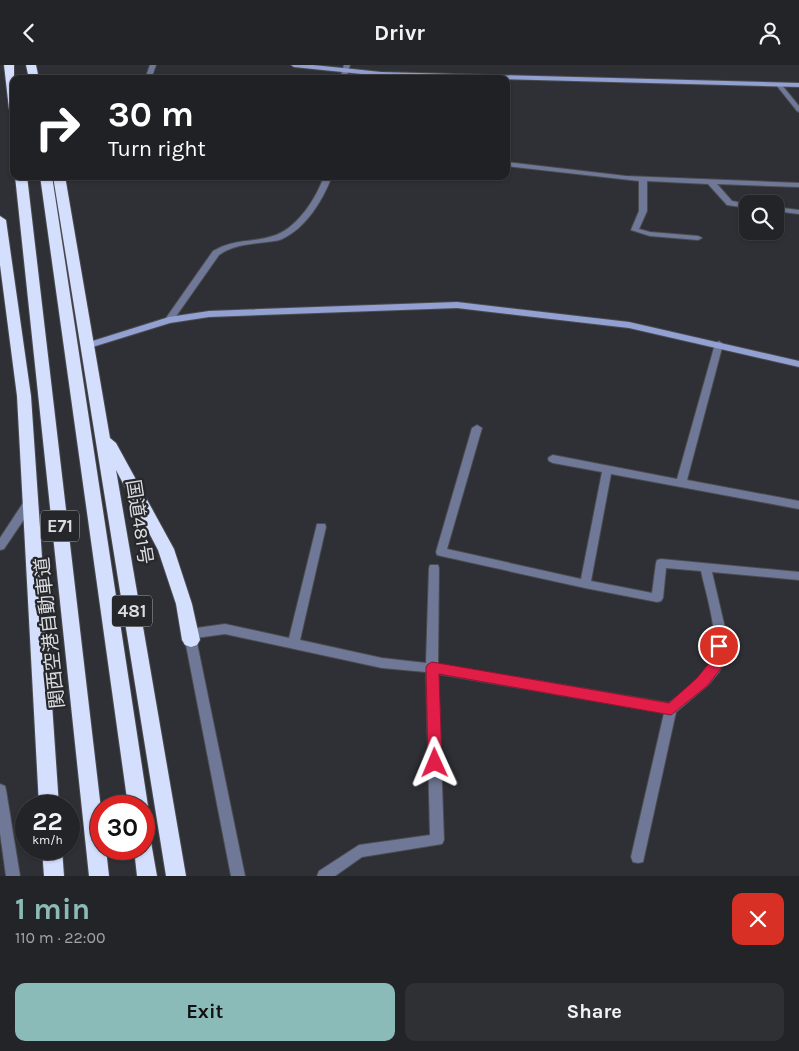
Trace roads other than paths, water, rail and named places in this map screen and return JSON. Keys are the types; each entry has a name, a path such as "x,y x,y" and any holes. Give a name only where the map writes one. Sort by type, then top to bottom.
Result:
{"highway":[{"name":"関西空港自動車道","path":"21,180 99,876"},
{"name":"E71","path":"47,180 136,795"},
{"name":"国道481号","path":"60,180 176,876"},
{"path":"0,220 24,396 29,503 48,795"},
{"name":"481","path":"102,428 148,520 166,549 184,604 190,637"},
{"path":"53,860 54,876"},
{"path":"146,860 148,876"}],"street":[{"path":"294,65 799,85"},
{"path":"779,85 799,110"},
{"path":"510,164 643,179 799,185"},
{"path":"643,179 643,211 635,229 650,234 698,238"},
{"path":"169,320 216,253 227,246 279,237 286,233 317,202 326,180"},
{"path":"711,182 730,203 739,204"},
{"path":"784,210 799,212"},
{"path":"86,346 169,320 209,314 457,305 629,325 719,344 799,364"},
{"path":"681,483 719,344"},
{"path":"477,428 441,552 657,598 660,563 799,576"},
{"path":"553,459 799,505"},
{"path":"585,584 607,469"},
{"path":"0,546 29,503"},
{"path":"293,644 321,527"},
{"path":"638,857 671,709 702,682 718,663 720,630 705,567"},
{"path":"324,876 359,851 437,839 432,667 434,568"},
{"path":"238,876 190,637 224,629 382,663 432,667 671,709"},
{"path":"0,790 13,876"}]}
